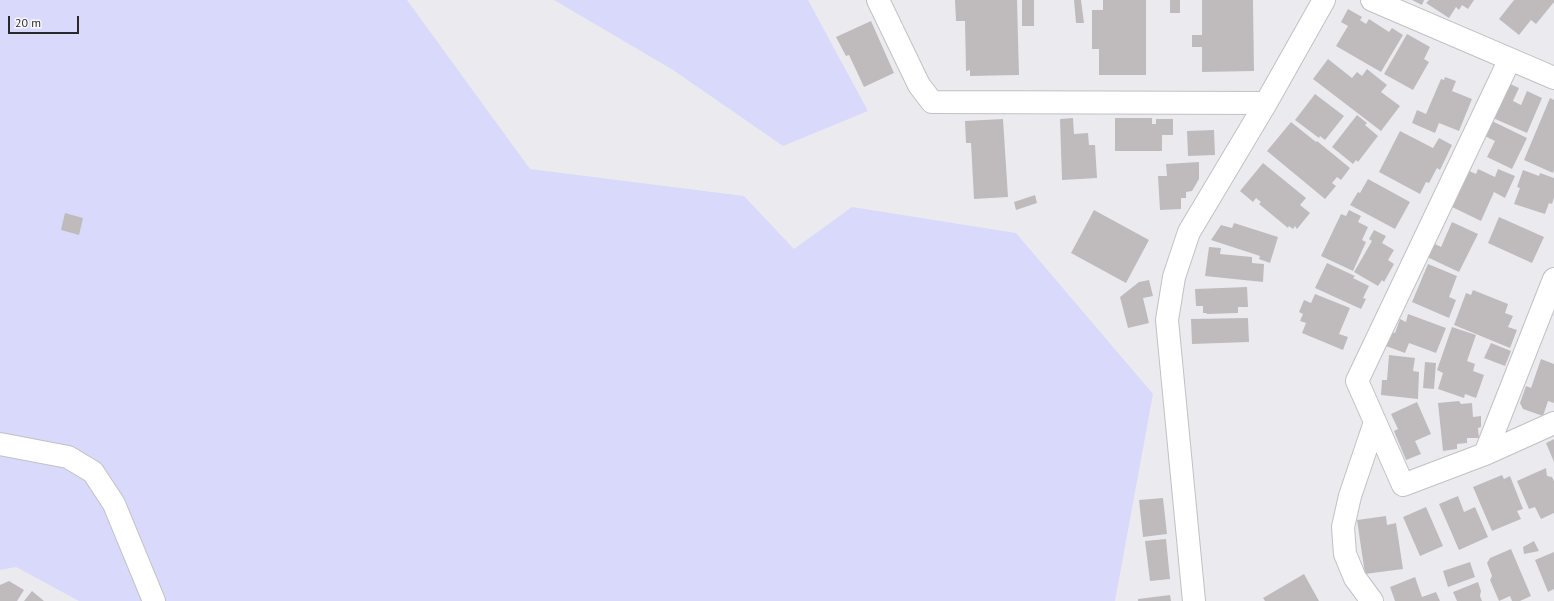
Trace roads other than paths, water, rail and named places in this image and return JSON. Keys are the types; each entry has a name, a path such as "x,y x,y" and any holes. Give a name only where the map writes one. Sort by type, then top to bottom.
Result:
{"street":[{"path":"878,0 919,85 932,102 1266,104"},
{"path":"1194,601 1167,320 1174,277 1188,232 1266,104 1324,0"},
{"path":"1372,0 1554,78"},
{"path":"1510,59 1357,381 1403,485 1485,454 1554,423"},
{"path":"1485,454 1554,279"},
{"path":"1372,601 1355,578 1345,554 1343,527 1350,496 1375,422"},
{"path":"0,444 68,457 93,472 114,504 154,601"}]}
